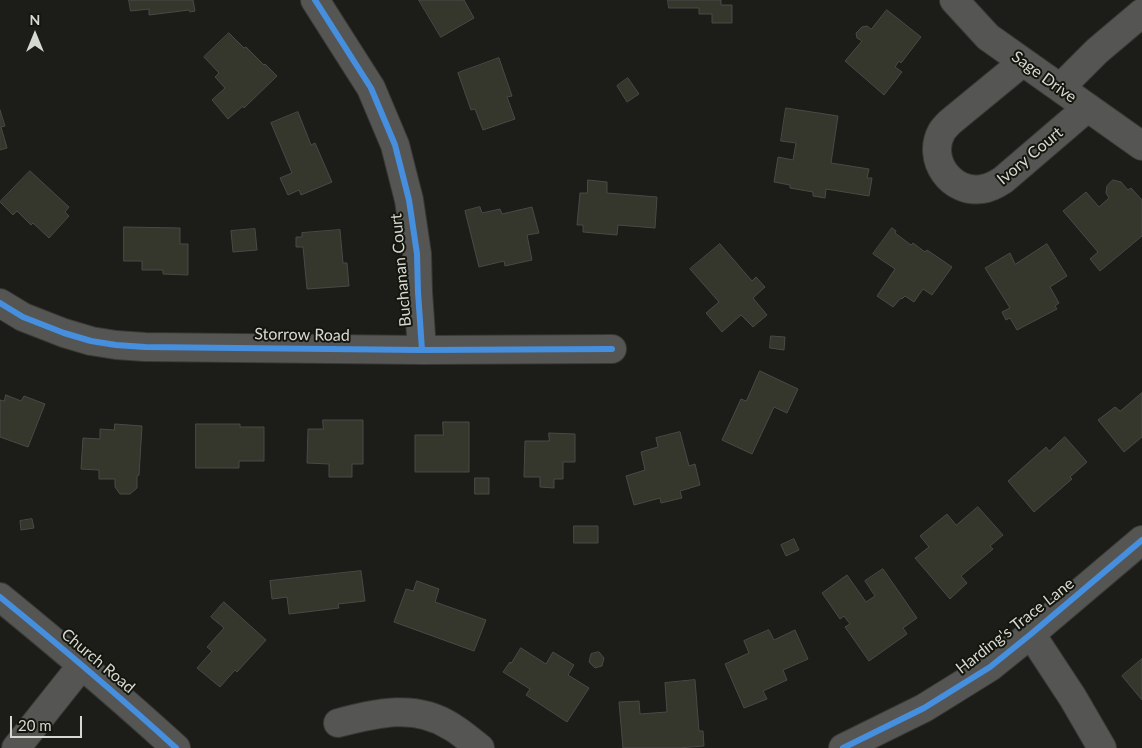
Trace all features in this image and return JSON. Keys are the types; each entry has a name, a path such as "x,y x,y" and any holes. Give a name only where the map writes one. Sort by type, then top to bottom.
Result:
{"street":[{"name":"Buchanan Court","path":"315,0 371,88 395,145 408,200 417,254 422,350"},
{"name":"Sage Drive","path":"954,0 988,37 1142,146"},
{"path":"1060,88 1097,51 1142,13"},
{"name":"Ivory Court","path":"1024,62 950,122 942,131 938,143 938,155 941,167 948,178 958,185 969,189 981,190 993,186 1004,180 1087,108"},
{"name":"Storrow Road","path":"0,304 23,317 64,333 91,341 116,345 145,347 422,350 612,349"},
{"name":"Harding's Trace Lane","path":"843,748 924,708 990,667 1142,540"},
{"name":"Church Road","path":"0,597 136,711 176,748"},
{"path":"1030,634 1073,698 1102,748"},
{"path":"16,748 82,665"},
{"path":"338,723 375,714 400,712 420,714 452,726 480,748"}],"building":[{"path":"129,0 193,0 195,11 190,12 189,10 149,15 149,9 131,11"},
{"path":"419,0 464,0 474,18 441,37"},
{"path":"668,0 721,0 721,5 732,5 732,23 712,23 712,14 699,14 699,8 669,8"},
{"path":"887,10 921,37 901,63 899,61 895,67 902,72 884,95 845,61 862,41 857,38 856,33 862,27 867,26 871,29"},
{"path":"229,33 277,76 244,108 243,106 228,119 212,100 225,88 215,77 219,73 204,57"},
{"path":"499,58 512,96 507,97 515,119 483,130 475,109 471,110 458,73"},
{"path":"628,78 639,94 627,102 617,86"},
{"path":"786,108 838,116 831,163 869,169 867,178 872,178 869,196 826,189 825,198 813,196 813,192 790,188 790,185 774,182 778,157 793,160 796,143 781,141"},
{"path":"0,110 5,126 1,127 7,148 0,150"},
{"path":"298,112 311,145 315,143 332,182 301,195 299,190 288,195 280,178 292,173 271,123"},
{"path":"30,171 69,207 65,212 69,216 49,238 33,223 31,225 17,211 13,215 0,202"},
{"path":"588,180 607,182 607,193 657,197 655,228 618,225 617,235 583,232 583,225 577,225 580,193 587,193"},
{"path":"1113,180 1121,182 1128,190 1131,188 1142,200 1142,236 1100,271 1090,259 1098,252 1063,211 1086,192 1099,207 1109,198 1106,193 1107,186"},
{"path":"480,207 482,213 500,209 502,214 532,207 539,233 527,235 532,260 505,266 504,261 479,267 465,211"},
{"path":"124,227 180,228 180,244 188,244 188,275 163,274 163,270 142,270 142,261 124,261"},
{"path":"892,228 896,231 895,233 911,245 913,243 925,252 927,250 952,267 932,295 923,289 914,302 905,296 893,307 877,296 895,269 873,254"},
{"path":"255,229 257,250 233,252 231,231"},
{"path":"340,230 343,263 347,263 349,286 307,289 303,247 296,247 296,237 302,237 302,233"},
{"path":"720,244 752,281 756,277 765,287 753,298 767,315 753,327 741,315 722,332 706,313 719,302 690,269"},
{"path":"1047,244 1067,276 1050,287 1059,303 1055,306 1057,309 1017,330 1010,318 1006,320 1002,312 1010,308 985,268 1010,253 1015,264"},
{"path":"771,336 785,337 784,350 770,348"},
{"path":"760,371 798,389 787,413 774,407 752,454 722,440 741,399 746,401"},
{"path":"1142,393 1142,437 1124,452 1098,420 1115,407 1120,411"},
{"path":"6,395 21,401 24,396 45,404 28,447 0,437 0,400 4,401"},
{"path":"323,420 363,420 363,464 352,464 352,477 329,477 329,464 307,463 308,429 323,429"},
{"path":"443,422 469,422 469,472 415,472 415,435 443,435"},
{"path":"115,424 142,426 137,488 130,494 120,494 115,487 115,479 99,479 99,470 81,469 83,438 100,439 100,429 114,430"},
{"path":"196,424 240,424 240,427 264,427 264,461 239,461 239,468 196,468"},
{"path":"680,432 689,466 695,464 700,485 680,491 682,498 661,503 660,498 634,505 626,476 645,470 641,452 658,447 656,438"},
{"path":"549,433 575,434 575,462 563,462 563,479 554,479 554,488 540,487 540,477 524,477 525,441 549,441"},
{"path":"1065,437 1087,462 1070,477 1072,479 1034,512 1008,481 1046,447 1049,451"},
{"path":"475,478 489,478 489,494 475,494"},
{"path":"978,507 1003,535 990,546 993,549 961,576 967,583 950,599 915,558 929,547 920,536 947,514 956,525"},
{"path":"32,519 34,528 21,530 20,521"},
{"path":"574,526 598,526 598,543 574,543"},
{"path":"794,539 799,550 786,556 781,545"},
{"path":"883,569 917,618 903,628 907,634 869,661 845,627 850,624 844,616 840,619 822,593 847,575 866,602 875,596 865,581"},
{"path":"361,571 365,601 338,604 339,608 289,614 287,597 272,599 270,581"},
{"path":"417,581 439,589 435,602 486,620 474,651 394,622 406,589 413,591"},
{"path":"224,602 266,640 237,672 235,670 220,687 197,668 212,651 207,647 224,628 211,617"},
{"path":"769,630 774,640 795,630 808,659 783,670 787,680 763,691 767,699 744,708 725,664 749,653 744,641"},
{"path":"521,648 546,664 553,652 574,665 568,675 589,688 567,722 526,695 530,689 503,672"},
{"path":"599,652 604,658 602,666 595,668 589,662 591,654"},
{"path":"1142,659 1142,700 1122,676"},
{"path":"695,680 699,731 703,731 704,746 623,748 619,702 639,701 640,714 667,712 665,683"}],"cycle path":[{"path":"315,0 371,88 395,145 409,200 417,254 422,350"},
{"path":"0,303 23,317 64,333 91,341 116,345 145,347 422,350 612,349"},
{"path":"843,748 924,708 990,667 1142,540"},
{"path":"0,597 89,671 176,748"}]}
